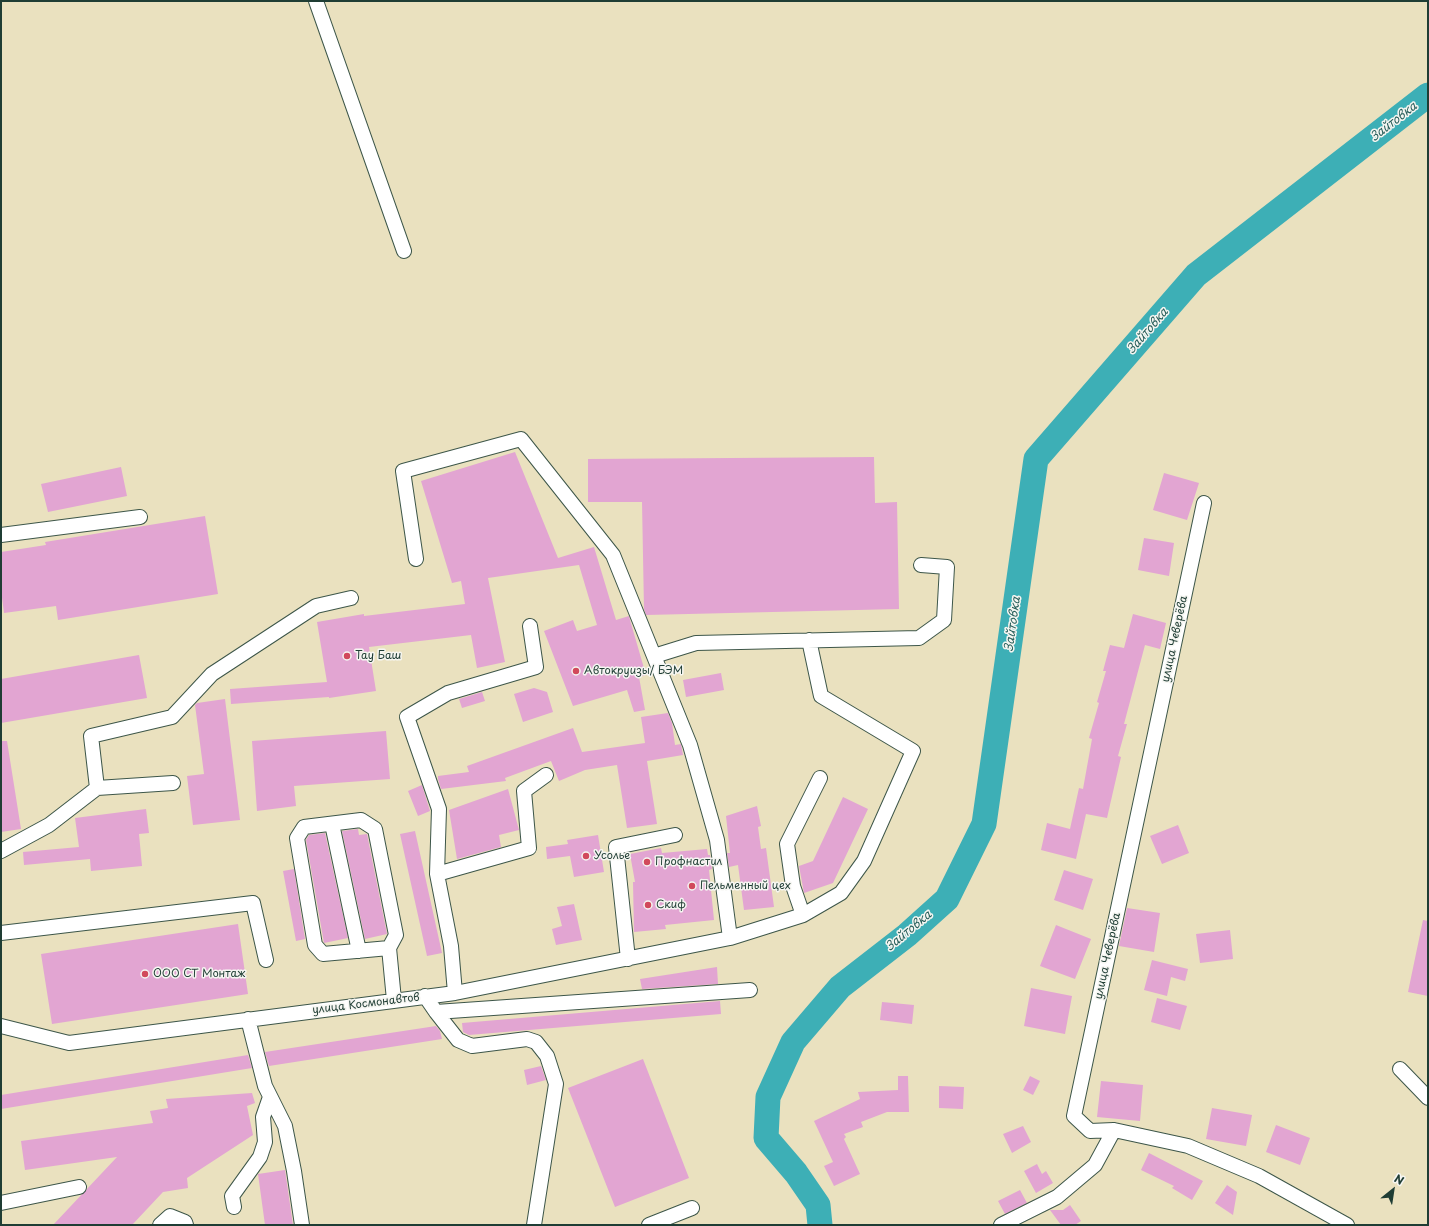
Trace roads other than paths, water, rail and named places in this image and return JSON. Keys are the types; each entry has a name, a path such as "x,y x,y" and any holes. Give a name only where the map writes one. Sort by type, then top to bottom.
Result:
{"street":[{"path":"316,1 404,251"},
{"path":"416,559 403,471 521,439 613,555 690,745 717,840 730,938"},
{"name":"улица Чеверёва","path":"1204,503 1074,1116 1090,1131 1114,1130 1188,1146 1259,1176 1347,1225"},
{"path":"1,535 140,517"},
{"path":"654,656 696,643 919,638 944,620 947,566 921,565"},
{"path":"97,788 91,736 172,716 212,674 316,606 351,598"},
{"path":"455,993 451,946 437,874 439,809 407,717 448,693 536,667 530,626"},
{"name":"улица Космонавтов","path":"1,1026 69,1043 455,993 730,938 803,915 841,893 864,861 913,751 821,696 809,640"},
{"path":"437,874 529,848 524,791 546,776"},
{"path":"803,915 793,886 787,844 820,778"},
{"path":"1,851 49,825 97,788 173,783"},
{"path":"389,948 323,954 315,945 297,838 304,827 361,820 375,829 396,935 389,948 394,1000"},
{"path":"332,824 359,951"},
{"path":"628,959 616,848 676,835"},
{"path":"1,933 253,903 266,960"},
{"path":"436,1012 750,990"},
{"path":"425,996 458,1040 472,1046 527,1039 536,1042 547,1056 556,1084 534,1225"},
{"path":"248,1019 265,1086 285,1126 294,1170 302,1225"},
{"path":"1400,1069 1428,1098"},
{"path":"234,1207 232,1196 260,1157 265,1142 263,1117 270,1097"},
{"path":"1001,1225 1057,1197 1095,1165 1114,1130"},
{"path":"1,1203 79,1188"},
{"path":"649,1225 692,1208"},
{"path":"160,1225 170,1216 185,1222 186,1225"}],"waterway":[{"name":"Зайтовка","path":"820,1225 818,1205 796,1173 766,1138 768,1097 793,1042 840,987 907,935 947,899 984,824 1036,459 1196,275 1428,95"}],"place":[{"name":"Тау Баш","path":"347,656"},
{"name":"Автокруизы/ БЭМ","path":"576,671"},
{"name":"Усолье","path":"586,856"},
{"name":"Профнастил","path":"647,862"},
{"name":"Пельменный цех","path":"692,886"},
{"name":"Скиф","path":"648,905"},
{"name":"ООО СТ Монтаж","path":"145,974"}]}
